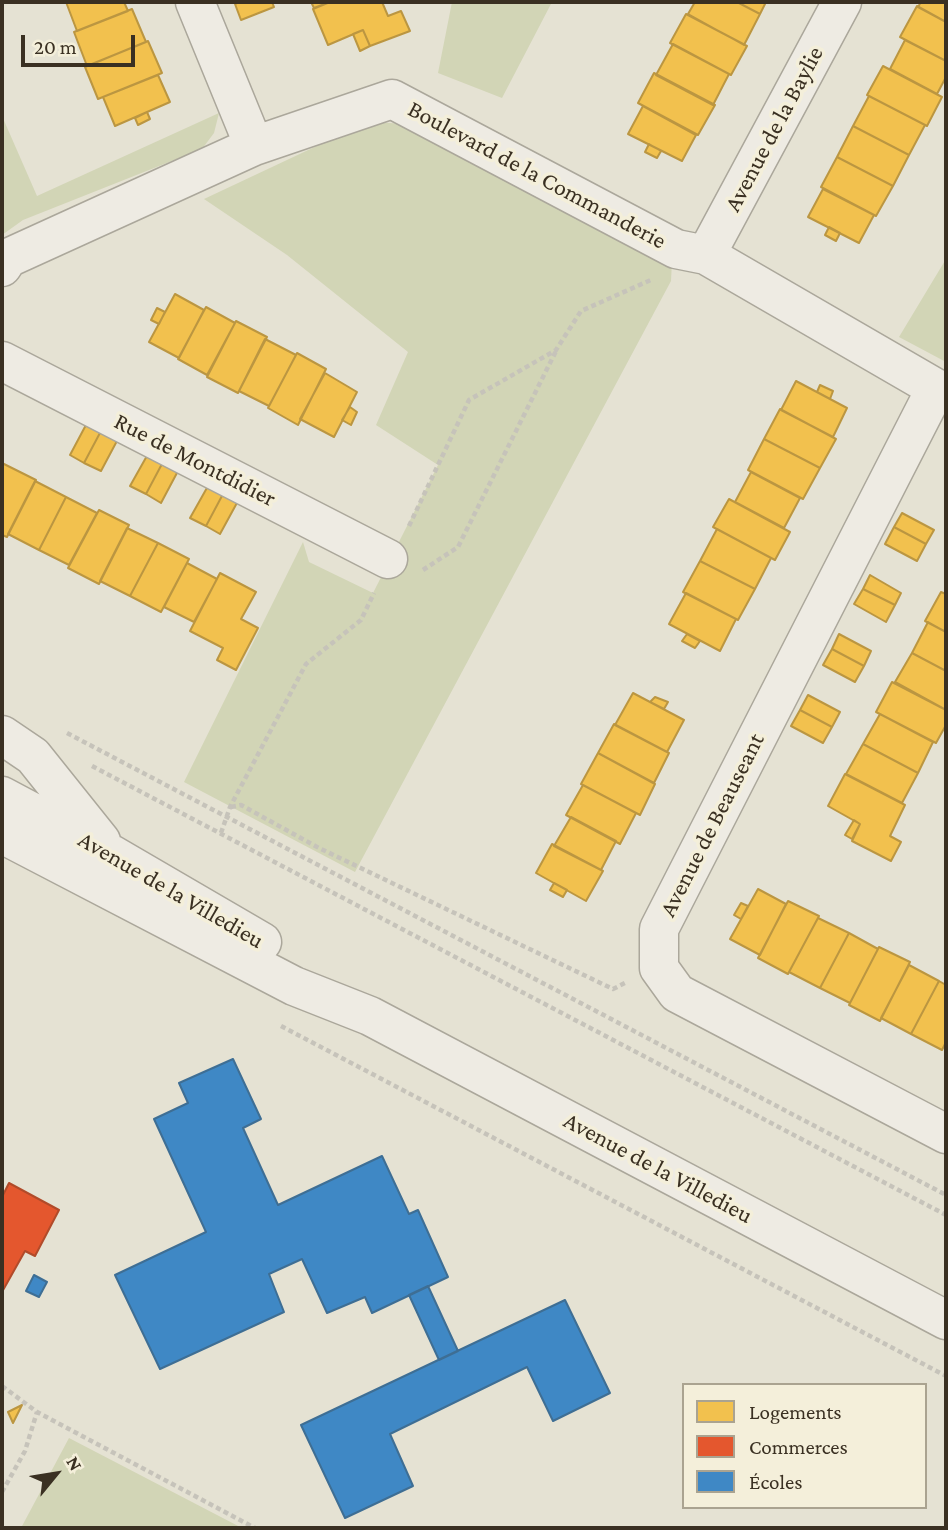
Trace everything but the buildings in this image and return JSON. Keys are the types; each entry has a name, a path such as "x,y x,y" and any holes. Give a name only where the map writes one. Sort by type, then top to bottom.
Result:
{"street":[{"path":"195,2 254,146"},
{"name":"Avenue de la Baylie","path":"691,252 842,2"},
{"name":"Boulevard de la Commanderie","path":"2,267 8,258 254,146 392,99 691,252 941,391"},
{"name":"Rue de Montdidier","path":"2,361 395,576"},
{"name":"Avenue de Beauseant","path":"659,968 659,929 941,391"},
{"path":"2,735 33,756 111,854"},
{"name":"Avenue de la Villedieu","path":"2,796 111,854 305,967 370,1016"},
{"name":"Avenue de la Villedieu","path":"2,834 294,986 370,1016 946,1320"},
{"path":"659,968 677,993 946,1134"}],"path":[{"path":"221,833 230,807 306,664 361,620 370,602 395,576 458,547 556,350 580,311 668,273 691,252"},
{"path":"370,602 395,576 411,523 469,400 556,350"},
{"path":"61,730 946,1195"},
{"path":"87,763 946,1215"},
{"path":"230,807 241,805 319,848 613,989 659,968"},
{"path":"270,1020 946,1376"},
{"path":"2,1386 37,1412 255,1528"},
{"path":"2,1492 25,1451 37,1412"}],"green space":[{"path":"452,2 552,2 502,98 438,73"},
{"path":"219,113 214,133 202,149 23,220 2,235 2,116 37,196"},
{"path":"375,122 404,124 672,261 671,281 355,872 184,782 303,542 309,562 373,593 438,465 376,425 408,352 287,255 204,199 338,136"},
{"path":"946,259 946,362 899,337"},
{"path":"69,1438 242,1528 21,1528"}]}
